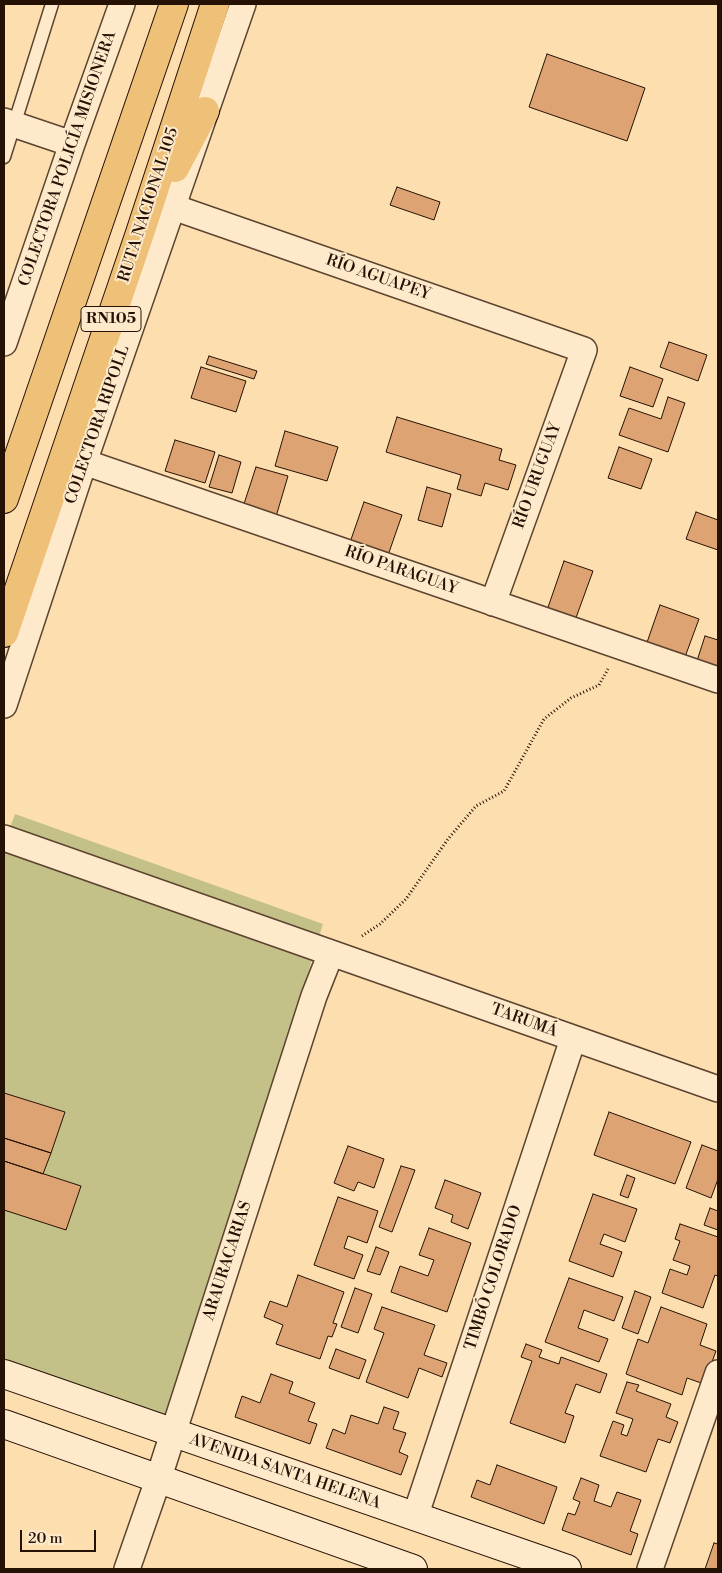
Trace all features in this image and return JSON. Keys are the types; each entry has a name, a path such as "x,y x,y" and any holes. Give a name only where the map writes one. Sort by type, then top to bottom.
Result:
{"highway":[{"name":"RN105","path":"4,499 174,4"},
{"name":"RUTA NACIONAL 105","path":"4,633 140,233 215,4"},
{"path":"140,233 206,111"}],"main road":[{"name":"AVENIDA SANTA HELENA","path":"4,1374 567,1569"},
{"path":"4,1424 402,1568"}],"street":[{"name":"COLECTORA POLICÍA MISIONERA","path":"4,344 122,4"},
{"name":"COLECTORA RIPOLL","path":"4,705 84,462 243,4"},
{"path":"9,123 72,144"},
{"name":"RÍO AGUAPEY","path":"173,206 584,350"},
{"name":"RÍO URUGUAY","path":"493,603 584,350"},
{"name":"RÍO PARAGUAY","path":"84,462 718,680"},
{"name":"TARUMÁ","path":"4,838 718,1089"},
{"name":"ARAURACARIAS","path":"127,1569 158,1480 314,996 331,953"},
{"name":"TIMBÓ COLORADO","path":"415,1517 573,1039"},
{"path":"650,1569 718,1373"}],"lane":[{"path":"4,157 9,123 52,4"}],"path":[{"path":"331,953 346,947 380,924 406,899 448,839 476,806 504,791 544,719 571,698 599,685 621,647"}],"shaded area":[{"path":"15,814 323,924 169,1423 4,1361 4,844"}],"building":[{"path":"547,54 645,88 627,141 529,107"},
{"path":"397,187 440,202 434,220 390,205"},
{"path":"669,342 707,355 698,381 660,367"},
{"path":"209,356 257,371 254,379 206,364"},
{"path":"201,367 246,381 236,412 191,398"},
{"path":"630,367 663,379 653,407 620,396"},
{"path":"668,397 685,403 668,452 619,435 629,408 661,419"},
{"path":"397,417 502,449 499,460 516,465 508,490 485,483 481,496 457,489 461,475 386,452"},
{"path":"285,431 338,447 327,481 275,466"},
{"path":"175,440 215,452 205,483 165,471"},
{"path":"619,447 652,459 641,489 608,478"},
{"path":"219,455 241,462 232,493 209,487"},
{"path":"256,467 288,476 275,520 242,510"},
{"path":"427,487 451,494 442,527 418,520"},
{"path":"364,502 402,515 385,564 347,551"},
{"path":"696,512 718,520 718,550 686,539"},
{"path":"564,561 593,571 573,626 545,616"},
{"path":"660,605 699,619 682,665 644,651"},
{"path":"705,636 718,640 718,666 716,673 695,667"},
{"path":"4,1093 65,1112 51,1153 4,1138"},
{"path":"609,1112 691,1142 675,1184 594,1155"},
{"path":"4,1138 51,1153 43,1174 4,1161"},
{"path":"702,1145 718,1151 718,1179 711,1198 686,1188"},
{"path":"348,1146 384,1159 374,1188 358,1182 354,1191 334,1183"},
{"path":"4,1161 81,1186 66,1230 4,1210"},
{"path":"401,1166 415,1170 392,1232 379,1227"},
{"path":"627,1175 635,1178 628,1198 620,1195"},
{"path":"445,1180 481,1193 468,1229 451,1222 453,1215 435,1208"},
{"path":"593,1194 637,1209 625,1242 604,1234 600,1244 622,1252 613,1277 569,1261"},
{"path":"338,1197 378,1211 367,1243 348,1236 344,1248 363,1255 354,1279 314,1265"},
{"path":"710,1208 718,1211 718,1230 704,1225"},
{"path":"680,1224 718,1237 718,1276 715,1275 703,1308 662,1293 670,1269 687,1275 690,1266 673,1260 680,1241 675,1239"},
{"path":"429,1228 471,1243 447,1312 391,1292 400,1266 428,1276 434,1260 419,1255"},
{"path":"376,1247 389,1252 380,1275 367,1271"},
{"path":"298,1275 344,1292 333,1323 337,1324 332,1337 328,1336 320,1359 276,1344 283,1325 264,1317 270,1301 287,1307"},
{"path":"569,1278 623,1297 614,1321 584,1310 578,1328 608,1339 599,1362 545,1342"},
{"path":"355,1288 372,1294 358,1333 341,1327"},
{"path":"635,1291 651,1297 638,1334 622,1328"},
{"path":"382,1307 435,1325 424,1355 447,1363 442,1377 419,1368 408,1398 366,1382 384,1333 374,1329"},
{"path":"661,1307 707,1324 700,1345 716,1351 704,1384 687,1378 682,1395 626,1374 638,1339 648,1343"},
{"path":"526,1344 542,1350 539,1357 559,1364 561,1357 607,1374 600,1393 576,1384 565,1413 574,1416 565,1443 510,1423 532,1361 521,1357"},
{"path":"336,1349 366,1360 359,1379 329,1368"},
{"path":"271,1374 293,1382 289,1393 315,1403 308,1421 317,1424 310,1444 235,1417 242,1396 260,1403"},
{"path":"627,1382 639,1385 636,1391 671,1404 666,1417 678,1422 670,1443 658,1439 646,1472 600,1456 613,1421 624,1425 621,1434 627,1436 633,1419 616,1413"},
{"path":"384,1407 399,1412 393,1429 406,1433 399,1452 408,1456 401,1475 326,1448 333,1429 345,1434 351,1415 378,1424"},
{"path":"497,1465 557,1487 544,1524 471,1497 477,1480 490,1485"},
{"path":"581,1478 599,1485 594,1501 611,1507 617,1492 641,1500 630,1531 638,1534 631,1555 562,1530 568,1513 575,1515 580,1502 573,1499"},
{"path":"714,1543 718,1544 718,1569 705,1569"}]}
